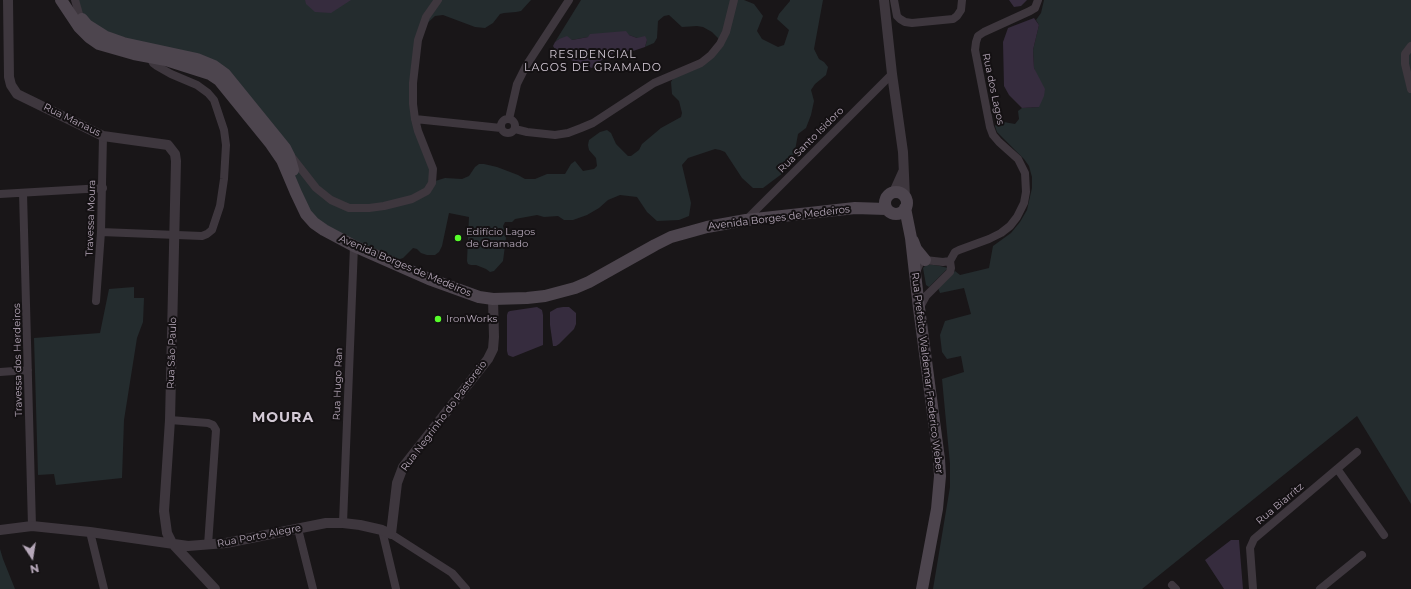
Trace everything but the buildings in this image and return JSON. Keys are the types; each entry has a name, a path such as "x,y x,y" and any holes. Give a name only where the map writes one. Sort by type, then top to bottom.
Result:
{"main road":[{"name":"Avenida Borges de Medeiros","path":"61,0 79,28 100,44 117,50 154,58 210,74 219,80 281,151 284,165 296,193 306,214 314,223 354,246 467,294 479,297 492,299 527,298 568,290 589,282 671,237 706,227 746,220 895,203"},
{"name":"Avenida Borges de Medeiros","path":"71,0 87,25 106,38 154,58"},
{"path":"281,151 294,163"},
{"name":"Avenida Borges de Medeiros","path":"294,163 296,193"},
{"name":"Rua Prefeito Waldemar Frederico Weber","path":"895,203 911,238 939,459 940,476 937,509 922,589"},
{"name":"Rua Prefeito Waldemar Frederico Weber","path":"895,203 912,251"},
{"path":"911,238 916,249 925,260"}],"street":[{"name":"Rua Manaus","path":"8,0 9,77 11,85 17,94 103,136 168,145 175,154 176,161"},
{"path":"75,0 79,14"},
{"path":"294,163 324,195 349,208 384,206 412,199 427,190 432,182 433,169 418,131 415,119 413,83 418,40 426,17 438,0"},
{"path":"509,119 517,84 526,66 569,0"},
{"path":"514,129 555,135 581,128 605,115 654,84 701,63 716,49 726,32 734,0"},
{"name":"Rua Prefeito Waldemar Frederico Weber","path":"884,0 892,74 903,152 904,172 895,203"},
{"path":"894,0 897,16 900,20 912,23 952,19 958,16 962,10 962,0"},
{"name":"Rua dos Lagos","path":"950,261 955,252 988,240 1010,226 1017,217 1024,202 1026,192 1025,173 1018,159 993,135 990,127 975,50 978,36 1035,8 1038,0"},
{"path":"1411,46 1405,54 1406,70 1411,89"},
{"path":"101,232 202,236 212,230 220,206 224,179 226,145 224,130 216,104 208,93 197,86 171,74 154,58"},
{"name":"Rua Santo Isidoro","path":"746,220 892,74"},
{"path":"415,119 501,128 503,131 508,133 513,132 515,127 514,122 509,119"},
{"path":"501,128 502,123 506,119 509,119"},
{"name":"Travessa Moura","path":"96,301 103,188 103,136"},
{"name":"Rua São Paulo","path":"172,543 168,533 164,511 170,420 176,161"},
{"path":"0,194 103,188"},
{"name":"Travessa dos Herdeiros","path":"23,192 32,526"},
{"name":"Rua Hugo Ran","path":"343,523 354,246"},
{"path":"915,275 920,263 925,260 943,262 950,261 950,272 926,296 919,308"},
{"name":"Rua Negrinho do Pastoreio","path":"387,532 397,483 403,467 488,359 493,350 494,337 492,299"},
{"path":"0,372 28,370"},
{"path":"170,420 208,423 213,425 216,430 208,545"},
{"name":"Rua Biarritz","path":"1253,589 1250,548 1254,539 1291,507 1338,470 1357,452"},
{"path":"1338,470 1384,535"},
{"name":"Rua Porto Alegre","path":"32,526 90,532 188,546 226,543 298,529 311,525 343,523 387,532 452,573 466,589"},
{"path":"0,530 32,526"},
{"path":"298,529 313,589"},
{"path":"90,532 104,589"},
{"path":"387,532 396,589"},
{"path":"172,543 215,589"},
{"path":"1320,589 1362,555"}],"shaded area":[{"path":"75,0 531,0 521,11 500,14 493,23 485,28 475,27 443,15 435,16 421,29 413,104 432,165 432,182 445,178 462,179 469,176 479,164 497,167 525,179 535,179 547,174 565,174 571,164 575,161 583,171 594,169 597,166 596,158 589,150 588,145 589,140 600,132 607,130 611,133 616,144 628,156 631,156 639,150 642,144 661,128 681,117 682,113 679,101 672,94 671,82 675,75 689,69 720,44 718,38 712,32 703,27 682,27 669,15 664,16 658,21 657,38 654,43 645,47 647,40 629,35 588,37 572,40 559,39 555,42 581,0 744,0 754,4 763,16 757,31 762,39 778,47 784,45 789,30 777,19 790,0 823,0 814,49 819,59 828,67 826,75 815,84 811,90 814,101 811,115 806,128 798,134 794,156 783,173 763,188 753,188 742,178 725,152 715,149 688,158 682,165 691,203 689,216 679,220 657,221 647,212 637,197 620,195 608,200 599,208 587,215 573,220 564,220 558,216 544,217 537,215 515,219 512,222 505,222 503,226 506,238 503,261 494,271 490,272 476,265 468,264 469,217 449,213 442,246 439,252 435,255 427,255 413,248 403,258 397,260 324,230 296,193 225,74 87,25"},
{"path":"305,0 351,0 331,13 315,12 306,4"},
{"path":"1009,0 1027,0 1021,6 1014,7"},
{"path":"1044,0 1411,0 1411,504 1357,416 1142,589 933,589 950,487 950,464 942,379 964,372 961,356 947,359 942,352 940,335 945,321 971,314 964,288 940,293 938,288 955,271 960,275 989,268 993,246 1011,233 1027,210 1032,188 1032,177 1029,166 997,132 995,126 998,121 1015,124 1019,119 1018,111 1022,108 1039,107 1033,50 1039,25 1036,20 1041,13"},
{"path":"1034,18 1039,25 1033,50 1034,68 1045,89 1044,96 1039,107 1022,108 1009,95 1004,86 1003,42 1008,28"},
{"path":"626,31 629,35 637,38 645,36 647,40 645,47 633,51 623,50 607,56 592,68 557,53 553,46 559,39 567,36 572,40 588,37 590,34"},
{"path":"927,264 948,268 929,287 926,285 923,268"},
{"path":"134,287 134,298 144,298 143,322 137,338 124,420 122,478 56,485 54,474 38,475 34,338 100,333 109,289"},
{"path":"537,307 542,310 543,315 543,345 513,357 508,355 508,312"},
{"path":"569,307 576,313 576,324 574,329 559,344 553,346 550,312 557,308"},
{"path":"1231,540 1239,540 1243,589 1224,589 1205,560"},
{"path":"0,549 3,559 15,589 0,589"}],"place":[{"name":"Edifício Lagos de Gramado","path":"458,238"},
{"name":"IronWorks","path":"438,319"}],"district":[{"name":"RESIDENCIAL LAGOS DE GRAMADO","path":"593,61"},
{"name":"MOURA","path":"283,418"}]}
